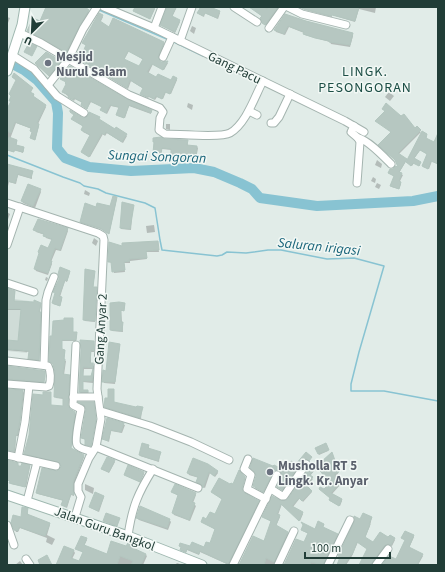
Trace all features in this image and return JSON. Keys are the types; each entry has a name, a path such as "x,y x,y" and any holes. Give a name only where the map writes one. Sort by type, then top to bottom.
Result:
{"street":[{"path":"21,29 25,7"},
{"path":"7,70 21,29 32,7"},
{"name":"Gang Pacu","path":"104,7 154,28 171,40 180,41 289,97 364,132"},
{"path":"120,14 123,7"},
{"path":"154,28 162,7"},
{"path":"180,41 192,7"},
{"path":"234,7 257,22"},
{"path":"269,28 284,7"},
{"path":"288,7 302,14 346,25"},
{"path":"48,85 68,60 83,29 96,9"},
{"path":"21,29 41,44 129,95 160,108 163,112 160,118 159,130 162,133 230,134 240,125 249,111 262,83"},
{"path":"163,57 171,40"},
{"path":"12,56 34,69 57,96 84,113"},
{"path":"271,123 274,123 279,117 289,97"},
{"path":"249,111 257,115"},
{"path":"353,128 351,133 368,143 391,164"},
{"path":"357,183 360,146 358,138"},
{"name":"Gang Anyar 2","path":"7,203 98,233 103,236 104,244 97,389 101,419 94,449 78,484 80,498 75,517"},
{"path":"7,245 20,207"},
{"path":"46,365 46,300 54,277"},
{"path":"7,283 34,292"},
{"path":"76,345 73,405 81,409 76,444 78,447 94,449 153,469 198,488"},
{"path":"7,361 46,365 50,368 49,386 7,384"},
{"path":"18,458 25,422 29,386"},
{"path":"73,397 98,397"},
{"path":"101,411 150,426 191,442 229,460"},
{"path":"7,456 56,466"},
{"path":"248,459 244,469 251,476 246,488 266,499"},
{"path":"27,501 37,462"},
{"path":"271,489 284,496 306,464"},
{"path":"128,536 135,503 153,469"},
{"path":"233,565 277,475"},
{"name":"Jalan Guru Bangkol","path":"7,495 128,536 202,565"},
{"path":"328,565 350,520"},
{"path":"7,525 14,544"},
{"path":"278,565 294,531"},
{"path":"376,565 388,549"}],"shaded area":[{"path":"7,298 29,301 27,353 7,351"}],"building":[{"path":"46,7 85,7 89,10 66,52 27,31 33,18 40,21"},
{"path":"135,7 155,7 150,19 133,11"},
{"path":"167,7 176,7 172,16 180,20 175,32 160,25"},
{"path":"201,7 210,7 220,11 217,18 205,13 203,16 197,13"},
{"path":"249,7 264,7 267,9 269,7 278,7 265,25 262,23 260,18 262,16"},
{"path":"299,7 359,7 355,21"},
{"path":"99,13 103,15 100,21 109,27 113,18 164,42 158,57 161,62 168,61 163,70 152,64 147,72 156,77 158,74 171,80 173,76 177,78 170,94 165,92 162,99 156,96 154,99 148,96 147,97 140,94 143,88 130,80 127,88 75,57 78,52 82,54 86,45 82,43","holes":["128,51 143,59 139,66 124,59"]},
{"path":"285,14 353,33 350,45 315,38 303,34 304,32 288,26 284,34 274,30"},
{"path":"29,43 37,46 32,56 24,52"},
{"name":"Mesjid Nurul Salam","path":"46,52 61,61 49,76 35,63"},
{"path":"70,66 127,99 152,110 151,113 129,105 124,118 116,115 119,107 110,105 106,113 100,110 102,107 90,101 87,109 81,105 82,102 74,98 73,100 68,97 69,95 62,92 66,82 60,79"},
{"path":"14,73 33,88 30,92 34,94 33,96 46,105 37,123 39,124 35,140 30,138 32,132 30,131 31,128 15,122 11,133 7,131 7,109 11,101 9,101 11,96 9,94 16,80 12,77"},
{"path":"386,103 401,116 404,114 415,128 417,126 421,130 398,153 407,159 399,172 402,173 399,181 401,182 399,189 390,186 394,176 388,173 390,169 393,169 395,166 398,167 395,160 378,145 391,132 375,121 385,111 382,109"},
{"path":"70,110 83,118 88,116 89,112 100,117 99,119 115,129 116,127 127,134 122,142 106,132 104,135 102,133 89,157 81,152 90,135 81,130 83,126 71,119 74,115 70,112"},
{"path":"422,131 427,134 426,138 434,142 438,133 438,164 431,161 428,169 422,166 427,154 420,150 414,158 421,162 419,166 413,163 411,166 406,162"},
{"path":"9,137 17,140 16,145 24,147 23,152 7,150"},
{"path":"161,137 165,139 188,140 187,145 197,146 196,158 186,157 185,161 179,160 180,156 171,156 171,149 162,148 161,154 153,153 153,138"},
{"path":"7,164 33,171 31,178 18,174 15,183 7,181"},
{"path":"28,184 41,189 33,206 21,201"},
{"path":"113,196 117,197 109,234 100,228 80,222 85,203 96,207 97,203 110,206"},
{"path":"122,202 134,205 130,229 120,228"},
{"path":"38,219 68,228 60,250 55,248 50,261 52,261 48,273 34,269 41,245 48,248 52,239 33,230"},
{"path":"158,241 159,250 146,251 147,258 129,259 130,261 124,262 125,270 112,272 111,262 108,262 109,242 122,246 122,243"},
{"path":"60,267 70,271 67,281 65,280 59,296 62,297 60,306 52,303 55,293 53,292 59,279 58,274"},
{"path":"85,269 95,271 93,287 97,287 95,321 83,320"},
{"path":"7,288 15,291 14,301 34,302 34,300 41,303 39,312 41,312 39,360 28,359 29,351 7,349 7,340 18,341 21,309 7,309"},
{"path":"110,303 125,303 124,311 121,310 121,322 123,322 122,331 110,330"},
{"path":"64,318 73,318 73,332 77,332 76,340 62,340 62,349 65,350 63,374 70,375 68,405 70,409 75,412 71,448 84,455 73,482 74,495 71,494 66,507 61,505 63,500 36,493 42,468 57,471 61,467 60,463 24,454 29,435 33,394 43,395 43,392 51,392 51,405 63,406 63,398 54,397 55,372 53,364 49,361 50,336 52,336 53,321 64,320"},
{"path":"80,340 94,341 94,351 91,350 90,363 93,363 93,368 83,367 83,376 91,376 93,369 92,381 83,381 83,390 88,390 88,392 79,392"},
{"path":"109,342 120,344 115,382 102,382 103,370 106,371"},
{"path":"7,366 45,371 44,382 7,379"},
{"path":"7,389 23,390 20,421 14,451 7,450"},
{"path":"108,389 114,389 114,402 143,407 140,418 104,407 105,398 108,398"},
{"path":"78,402 94,402 96,420 91,446 85,445 85,439 81,438 86,409 84,405"},
{"path":"107,418 124,423 121,432 111,430 108,441 102,439"},
{"path":"142,443 149,445 148,448 161,452 158,461 139,455"},
{"path":"326,443 329,450 318,454 315,448"},
{"path":"306,452 312,457 309,461 306,459 302,461 282,490 277,487 282,475 281,472 277,470 273,473 263,492 253,486 256,476 255,472 250,468 253,458 286,471 291,461 296,464"},
{"path":"332,452 339,472 334,474 342,481 331,493 342,499 339,506 329,500 330,498 319,489 320,487 324,489 330,483 316,466 320,463 322,465 321,462"},
{"path":"107,457 115,460 109,472 101,469"},
{"path":"193,458 208,464 218,471 214,476 209,472 203,488 202,485 196,482 198,477 187,473"},
{"path":"7,460 18,463 18,466 21,466 22,463 30,465 25,487 9,483 10,481 7,480"},
{"path":"128,465 144,472 140,482 124,475"},
{"path":"310,466 314,470 310,475 313,477 306,485 312,491 302,501 299,498 292,506 303,512 299,521 281,504 277,514 280,515 276,525 288,532 274,562 266,558 264,565 239,565 253,536 264,541 271,521 262,517 272,496 280,500 287,500"},
{"path":"239,470 245,477 242,488 243,492 259,501 228,564 200,551 199,554 187,549 186,552 180,550 180,543 190,546 192,542 204,547 206,542 210,543 215,529 201,522 203,517 206,519 210,512 215,514 222,499 211,492 219,478 233,484"},
{"path":"175,484 196,493 192,502 195,503 189,520 172,513 178,495 171,492"},
{"path":"95,492 104,496 98,511 89,507"},
{"path":"140,506 170,519 167,528 136,518"},
{"path":"22,507 28,508 27,514 50,523 45,536 19,527 18,531 14,530 11,523 13,515 21,517"},
{"path":"106,513 120,518 117,526 103,521"},
{"path":"363,513 372,517 365,537 373,542 380,532 388,537 390,535 395,538 391,545 388,544 384,546 371,565 359,565 367,549 357,542 352,555 351,554 345,565 337,565 340,557 338,556 354,522 354,516 360,519"},
{"path":"318,521 324,524 323,527 338,534 323,565 311,562 310,565 284,565 296,539 304,542 308,533 301,530 303,525 301,522 315,529"},
{"path":"405,531 414,535 409,547 423,554 417,565 382,565 389,556 396,559 405,540 401,538"},
{"path":"81,536 87,538 84,545 107,554 111,541 126,546 128,543 135,545 133,548 146,554 141,565 131,565 133,561 120,556 117,565 56,565 64,546 74,550 71,558 79,561 83,552 75,549"},
{"path":"47,555 52,565 40,565 38,560"}],"waterway":[{"name":"Saluran irigasi","path":"99,10 169,40"},
{"name":"Saluran irigasi","path":"172,41 203,56"},
{"name":"Sungai Songoran","path":"7,61 24,70 37,80 56,102 58,113 57,148 65,158 89,167 131,171 194,168 214,172 240,183 252,189 260,198 317,206 413,201 438,196"},
{"name":"Saluran irigasi","path":"7,155 80,183 84,186 145,203 155,208 162,250 217,256 227,252 246,253 281,250 327,259 354,258 384,266 359,352 351,384 351,391 384,391 438,401"}],"place":[{"name":"Mesjid Nurul Salam","path":"48,63"},
{"name":"Musholla RT 5 Lingk. Kr. Anyar","path":"270,472"}],"district":[{"name":"LINGK. PESONGORAN","path":"365,80"}]}
